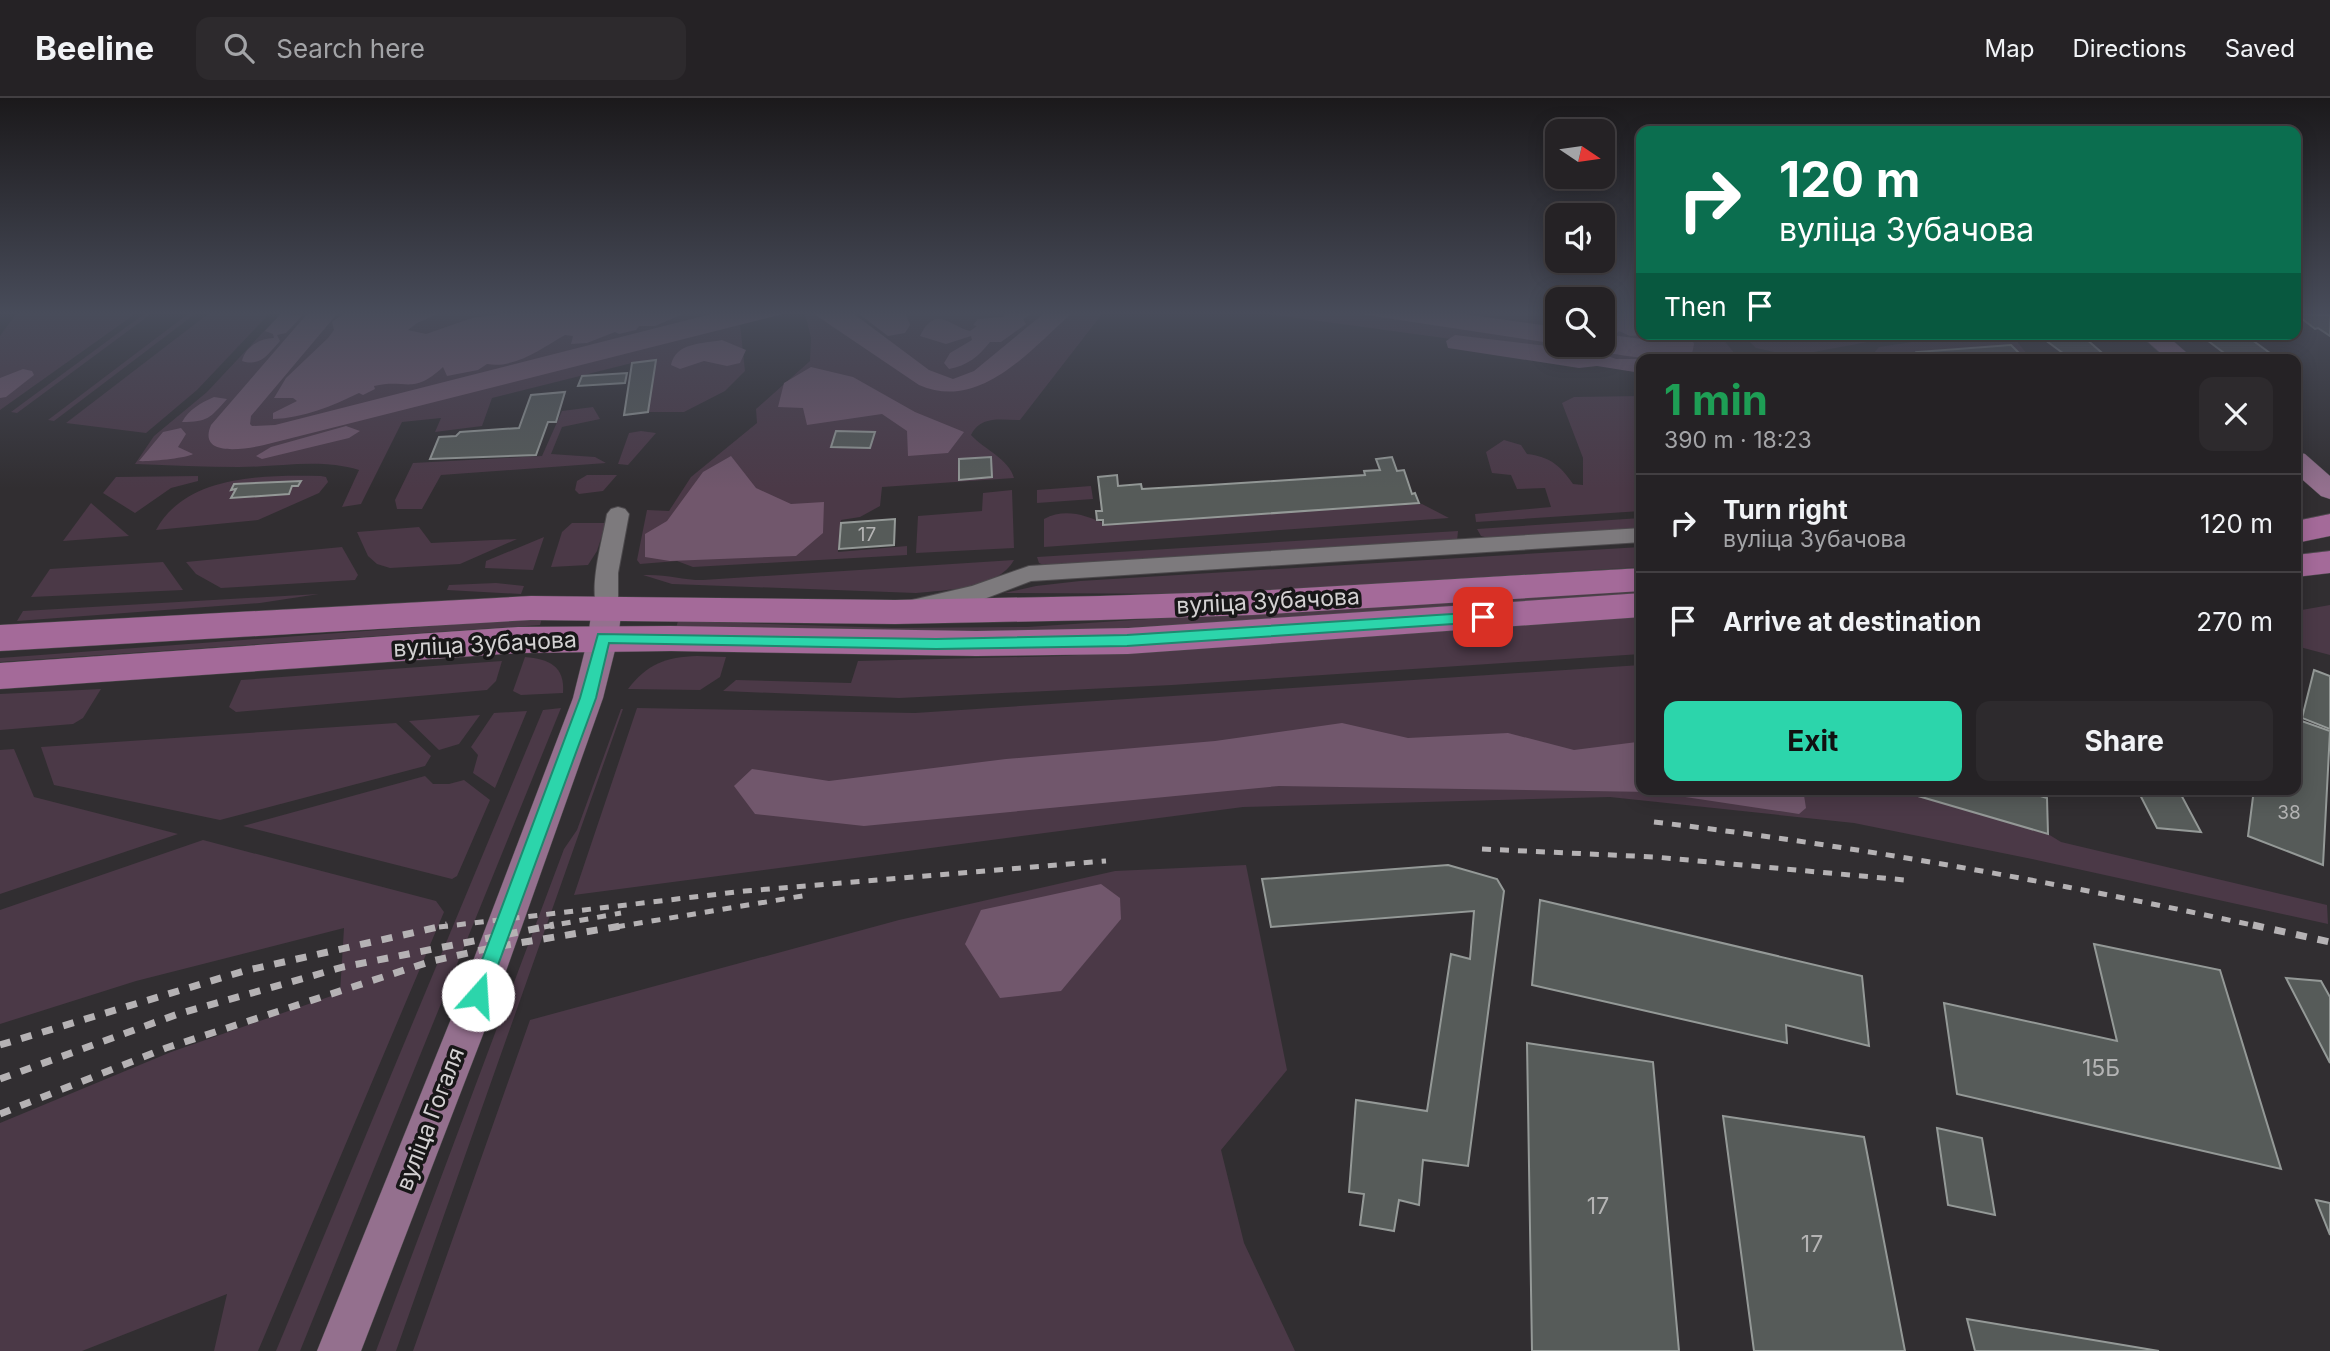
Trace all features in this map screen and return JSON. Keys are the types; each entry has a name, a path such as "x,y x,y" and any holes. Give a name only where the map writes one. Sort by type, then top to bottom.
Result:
{"highway":[{"path":"2301,531 2330,525"},
{"path":"2301,565 2330,562"},
{"name":"вуліца Зубачова","path":"0,676 518,640 605,622 1253,603 1636,579"},
{"name":"вуліца Зубачова","path":"11,640 531,608 605,622 936,644 1127,641 1636,605"}],"main road":[{"path":"2301,450 2330,473"},
{"path":"2301,464 2330,489"},
{"name":"вуліца Гогаля","path":"339,1351 470,1019 588,698 605,622"}],"street":[{"path":"605,622 607,573 618,514"},
{"name":"вуліца Зубачова","path":"895,612 976,593 1030,574 1636,535"}],"shaded area":[{"path":"0,372 53,372 0,410"},
{"path":"14,372 33,372 34,375 6,397 0,398 0,378"},
{"path":"65,372 72,372 17,413 11,412"},
{"path":"111,372 118,372 54,421 48,420"},
{"path":"132,372 214,372 146,433 66,423"},
{"path":"225,372 594,372 492,398 482,426 435,432 441,418 402,422 361,504 342,507 359,470 330,464 239,467 135,464 154,436 207,392"},
{"path":"256,372 288,372 251,416 252,426 275,425 481,372 551,372 246,448 217,447 211,443 211,425"},
{"path":"292,372 436,372 416,384 374,386 375,389 363,395 359,393 318,410 273,419 273,413 297,401 293,398 274,398"},
{"path":"445,372 465,372 447,376"},
{"path":"653,372 744,372 725,391 684,412 648,412"},
{"path":"797,372 1057,372 1020,420 986,421 971,435 1007,465 1014,478 882,487 880,506 860,517 841,520 838,552 907,546 907,555 693,567 677,561 640,564 637,560 647,510 669,511 691,477 757,423 756,409"},
{"path":"802,372 834,372 853,377 915,412 964,432 948,453 908,456 907,431 882,414 807,425 803,408 778,407 784,383"},
{"path":"900,372 936,372 953,379 970,372 1003,372 983,384 963,390 941,391 919,385"},
{"path":"1636,396 1636,511 1476,522 1475,514 1551,507 1545,488 1517,489 1511,475 1492,473 1486,452 1504,440 1521,445 1527,454 1554,463 1573,484 1583,485 1583,458 1562,403 1574,397"},
{"path":"214,397 227,399 208,418 182,422 192,410"},
{"path":"593,407 600,419 562,427 551,454 595,457 606,463 441,475 422,509 397,509 395,500 413,463 542,456 562,411"},
{"path":"346,426 360,431 349,438 262,459 256,456 271,447"},
{"path":"181,428 186,434 178,447 193,454 139,461 163,432"},
{"path":"629,433 656,433 628,465 618,464"},
{"path":"731,456 756,488 791,504 824,502 823,533 796,556 670,561 645,557 645,534 667,521 703,472"},
{"path":"587,475 617,475 603,491 579,494 575,490 577,481"},
{"path":"198,476 198,481 171,488 135,513 103,493 116,477"},
{"path":"326,477 328,482 319,493 258,520 156,530 169,512 187,498 207,488 253,478"},
{"path":"1091,486 1093,499 1037,503 1037,490"},
{"path":"1012,490 1014,548 916,553 918,516 982,511 983,493"},
{"path":"91,503 129,536 63,541"},
{"path":"1422,504 1449,518 1044,547 1044,519 1067,513 1105,524"},
{"path":"1636,518 1636,529 1492,539 1481,536 1477,529"},
{"path":"572,523 606,523 597,551 588,565 551,567 562,532"},
{"path":"419,527 431,543 517,539 460,564 390,568 377,564 368,556 357,532"},
{"path":"1458,531 1457,541 1050,568 1039,563 1037,557"},
{"path":"544,537 533,570 485,568 486,561"},
{"path":"342,547 358,575 355,580 221,588 196,574 186,562"},
{"path":"1636,547 1636,567 1210,594 1004,593 1080,581"},
{"path":"1014,560 1007,570 984,582 956,589 916,593 672,584 643,575 703,580"},
{"path":"163,562 183,590 31,597 50,569"},
{"path":"496,583 524,586 521,594 447,590 449,585"},
{"path":"1636,587 1636,596 1025,634 676,628 678,621 893,628 1027,627"},
{"path":"319,594 260,603 17,621 23,611"},
{"path":"2330,605 2330,655 2301,647 2301,610"},
{"path":"1636,617 1636,654 1172,685 899,698 723,691 736,680 851,683 858,661 1063,656"},
{"path":"542,618 540,625 0,662 0,658"},
{"path":"525,657 554,666 561,676 563,693 521,695 513,691"},
{"path":"726,657 720,677 700,690 628,689 642,673 658,664 676,658"},
{"path":"502,661 496,681 487,690 236,712 229,707 241,680"},
{"path":"1636,665 1636,795 1915,795 2048,834 2061,842 2327,905 2328,924 1854,823 1610,797 1243,807 574,895 637,708 915,713"},
{"path":"101,689 83,718 73,724 0,730 0,694"},
{"path":"561,708 300,1351 276,1351 543,710"},
{"path":"621,709 396,1351 376,1351 564,849 577,830"},
{"path":"527,711 495,788 473,773 478,755 471,747 494,713"},
{"path":"480,715 459,744 439,750 409,721"},
{"path":"396,723 431,756 425,766 220,820 54,785 41,747"},
{"path":"1342,723 1408,738 1508,733 1574,750 1636,742 1636,792 1279,786 864,826 755,814 734,786 752,769 829,781 1006,759 1215,741"},
{"path":"14,749 34,797 178,834 0,894 0,750"},
{"path":"425,776 433,784 464,780 490,800 457,876 452,879 243,826"},
{"path":"1672,795 1804,795 1806,808 1799,814"},
{"path":"203,840 436,901 444,912 258,1351 214,1351 227,1294 82,1351 0,1351 0,1123 171,1052 340,993 344,928 136,981 0,1024 0,910"},
{"path":"1246,865 1287,1070 1221,1150 1244,1243 1295,1351 413,1351 530,1020 899,920 1115,871"},
{"path":"1101,884 1120,898 1121,919 1061,991 1000,998 965,944 981,910"}],"building":[{"path":"631,372 654,372 648,412 624,415"},
{"path":"627,373 625,383 578,386 582,376"},
{"path":"565,392 556,422 548,422 536,455 430,459 439,437 456,436 460,432 519,428 531,395"},
{"path":"836,431 875,432 870,448 831,447"},
{"path":"991,457 992,477 959,480 959,459"},
{"path":"1392,457 1397,471 1404,470 1412,494 1415,493 1419,503 1103,525 1103,520 1097,520 1096,511 1102,511 1098,477 1117,475 1118,486 1141,484 1142,489 1365,475 1364,471 1380,470 1376,459"},
{"path":"301,481 298,486 292,486 289,494 231,498 236,489 231,490 234,484"},
{"path":"895,519 894,545 839,549 841,523"},
{"path":"2314,670 2330,676 2330,729 2302,718"},
{"path":"2301,721 2330,731 2323,865 2248,836 2253,795 2301,795"},
{"path":"1915,795 2037,795 2047,798 2048,834"},
{"path":"2140,795 2181,795 2201,832 2157,828"},
{"path":"1448,865 1497,879 1504,891 1468,1166 1423,1160 1419,1205 1399,1200 1394,1231 1360,1225 1364,1194 1349,1192 1356,1100 1427,1111 1451,954 1470,959 1474,911 1271,927 1262,879"},
{"path":"1540,900 1862,976 1869,1046 1786,1025 1787,1043 1532,985"},
{"path":"2094,944 2220,970 2281,1169 1957,1094 1944,1003 2117,1041"},
{"path":"2286,978 2321,981 2330,997 2330,1063"},
{"path":"1527,1043 1653,1062 1679,1351 1532,1351"},
{"path":"1723,1116 1864,1137 1905,1351 1754,1351"},
{"path":"1937,1128 1982,1138 1995,1215 1948,1205"},
{"path":"2316,1200 2330,1203 2330,1235"},
{"path":"1967,1319 2159,1351 1975,1351"}],"railway":[{"path":"1654,822 1807,842 1959,867 2261,927"},
{"path":"1482,849 1655,857 1905,880"},
{"path":"439,927 745,891 1106,861"},
{"path":"616,927 808,895"},
{"path":"544,927 621,913"},
{"path":"0,1045 244,971 447,925"},
{"path":"0,1079 178,1014 343,967 554,925"},
{"path":"0,1114 166,1048 432,961 495,947 627,925"},
{"path":"2253,925 2330,942"}],"route":[{"path":"478,995 588,698 603,638 936,644 1127,641 1483,617"}]}
